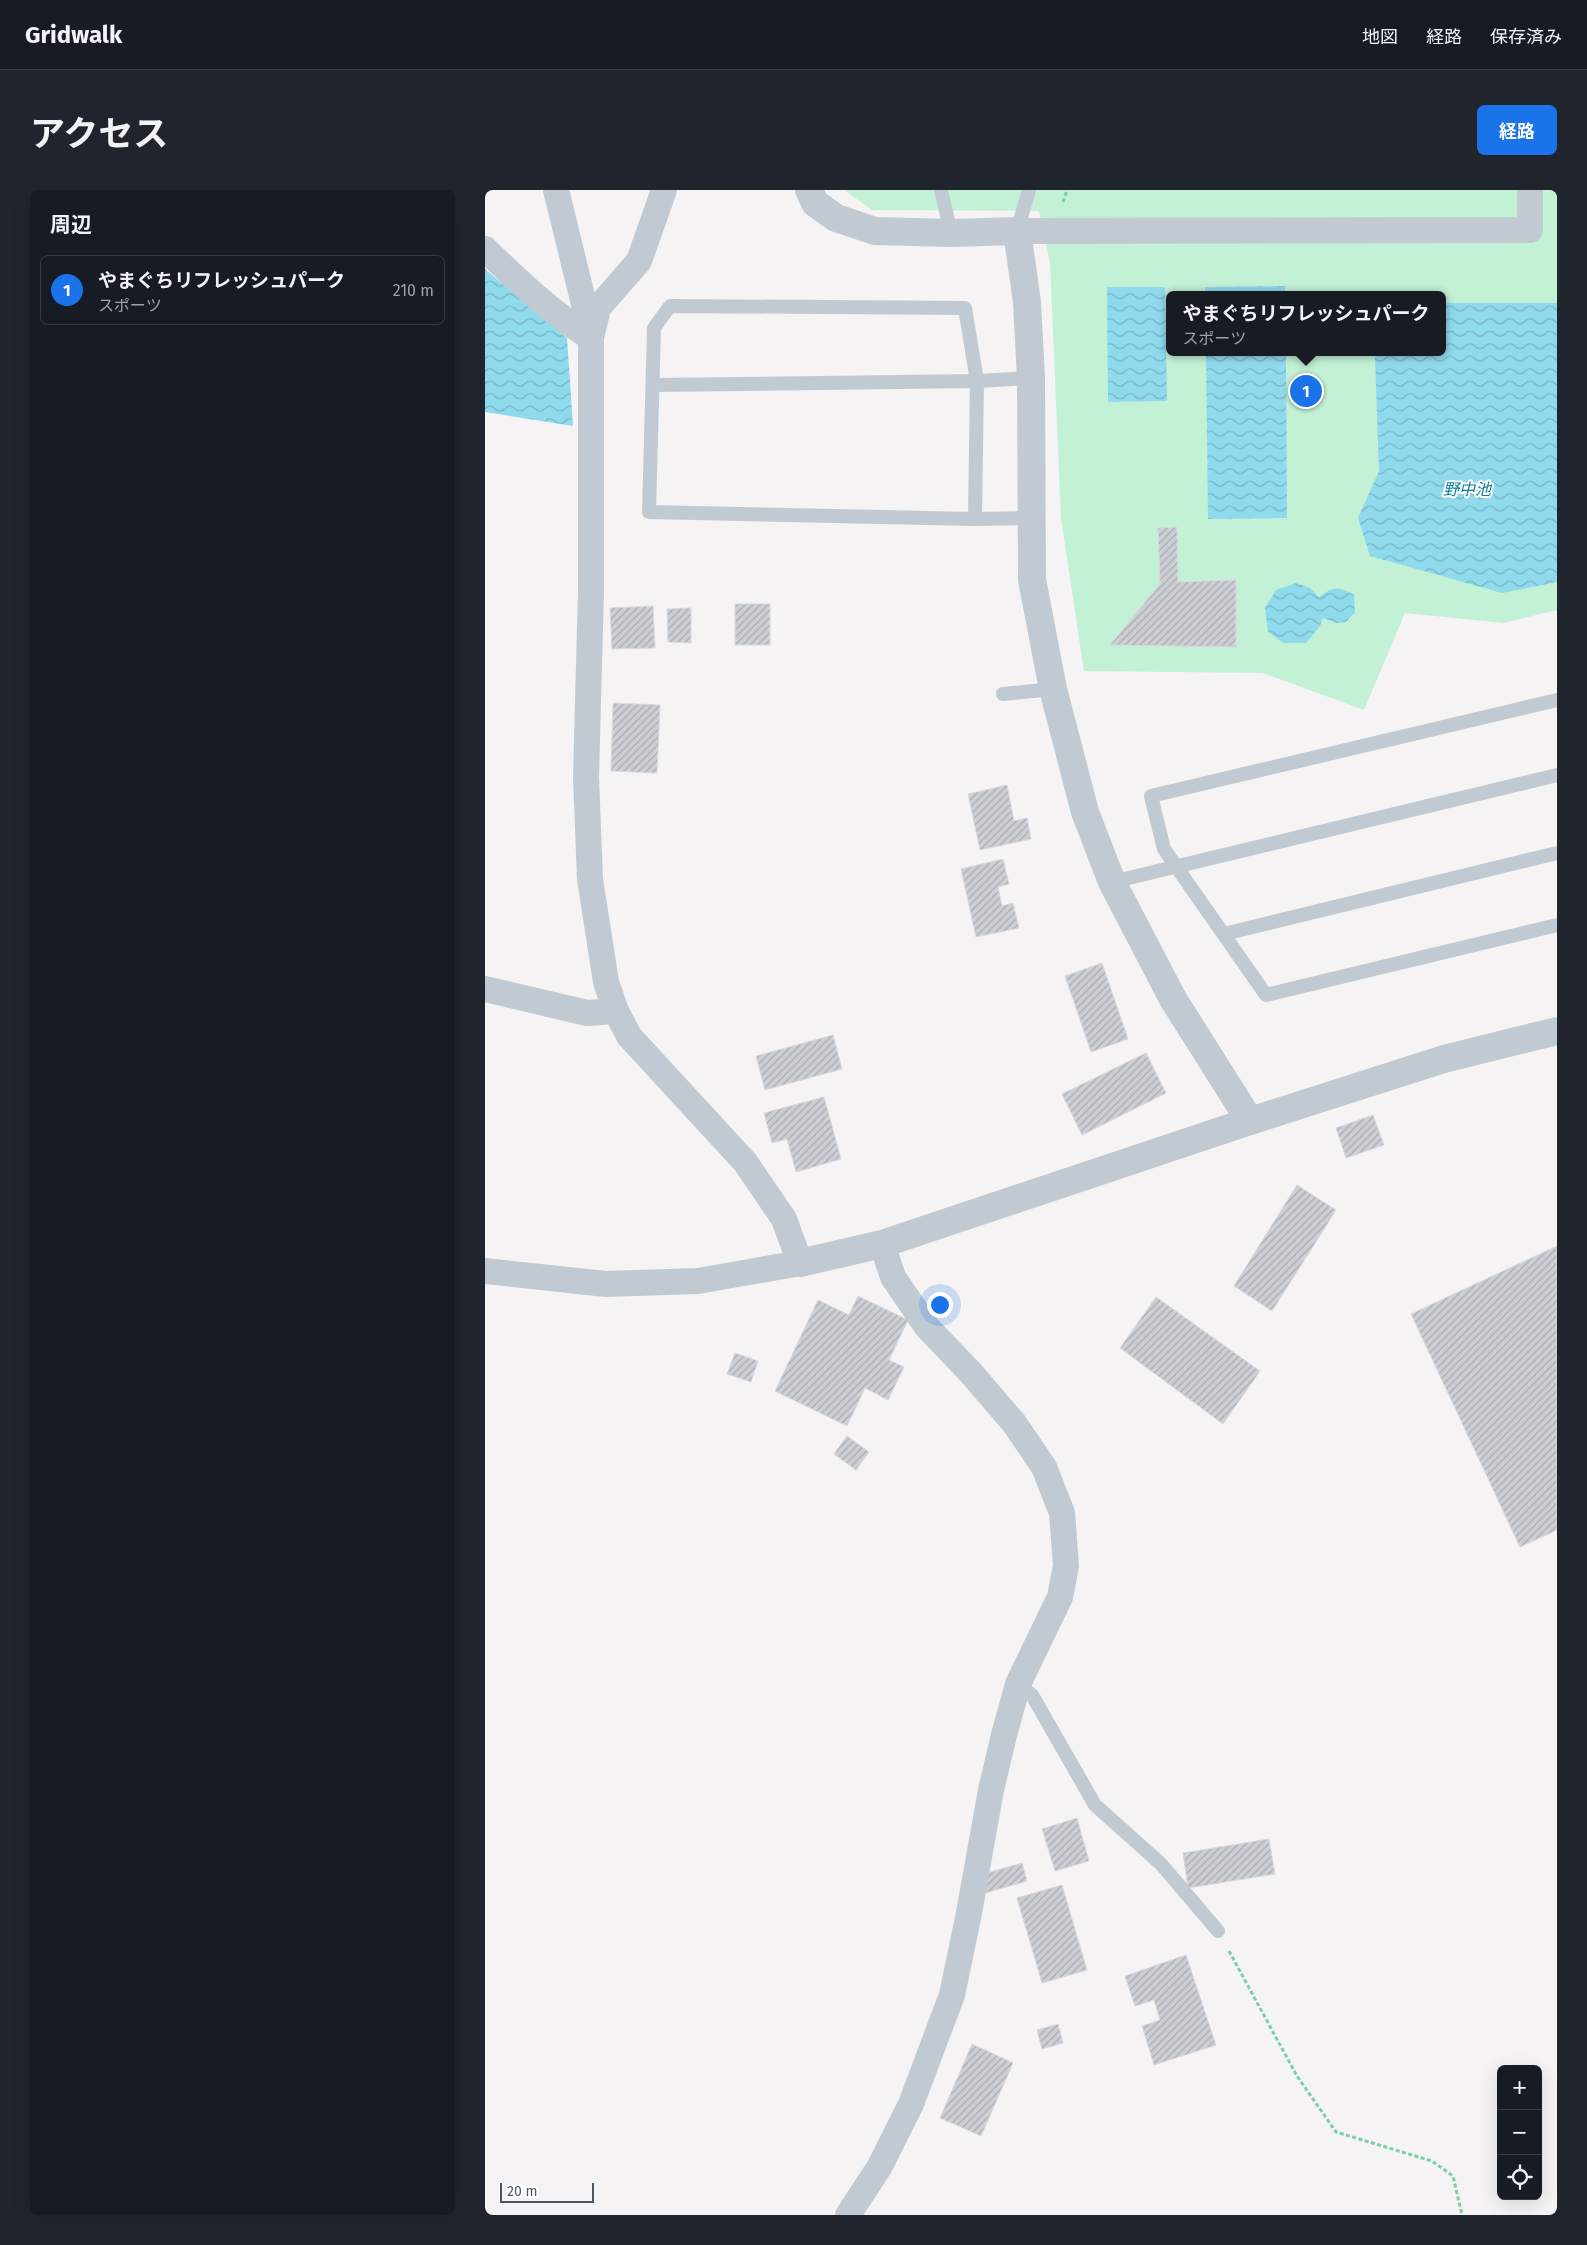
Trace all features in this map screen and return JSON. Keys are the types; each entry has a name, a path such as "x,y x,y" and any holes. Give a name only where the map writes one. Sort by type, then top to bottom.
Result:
{"street":[{"path":"556,190 591,338 591,590 586,777 590,879 606,982 616,1011 629,1036 745,1162 784,1219 800,1263"},
{"path":"591,338 598,308 639,261 664,190"},
{"path":"809,190 815,202 836,218 875,231 951,233 1017,231 1530,230 1530,190"},
{"path":"1017,231 1027,302 1031,378 1030,518 1032,580 1053,689 1085,812 1112,882 1173,999 1250,1121"},
{"path":"485,249 519,282 574,328 591,338"},
{"path":"485,989 587,1013 616,1011"},
{"path":"485,1271 606,1284 698,1281 800,1263 882,1244 1250,1121 1444,1060 1557,1031"},
{"path":"848,2215 879,2166 911,2104 952,1995 991,1790 1019,1684 1060,1597 1066,1566 1063,1513 1044,1467 1015,1423 927,1327 893,1277 882,1244"}],"lane":[{"path":"941,190 951,233"},
{"path":"1017,231 1029,190"},
{"path":"975,520 977,381 965,308 670,306 654,328 649,512 975,520 1030,518"},
{"path":"653,385 977,381 1031,378"},
{"path":"1003,694 1053,689"},
{"path":"1557,700 1151,796 1164,850 1266,995 1557,925"},
{"path":"1112,882 1557,775"},
{"path":"1224,934 1557,853"},
{"path":"1019,1684 1032,1695 1095,1805 1161,1864 1218,1931"}],"path":[{"path":"1218,1931 1297,2076 1336,2132 1432,2161 1453,2176 1462,2215"}],"green space":[{"path":"844,190 1557,190 1557,610 1504,623 1405,613 1364,710 1263,673 1084,671 1061,518 1050,263 1039,211 872,210"}],"water":[{"path":"485,269 567,338 573,426 485,412"},
{"path":"1285,286 1285,291 1205,291 1205,287"},
{"path":"1107,287 1165,287 1167,401 1108,402"},
{"name":"野中池","path":"1446,303 1557,303 1557,582 1502,593 1370,556 1358,518 1379,471 1375,357 1446,356"},
{"path":"1206,356 1286,356 1287,518 1208,519"},
{"path":"1296,583 1310,588 1319,597 1337,588 1349,592 1354,595 1355,612 1346,622 1337,623 1323,618 1320,626 1306,643 1284,643 1268,632 1265,608 1276,590"}],"building":[{"path":"1177,527 1178,582 1236,580 1236,647 1110,645 1160,584 1158,528"},
{"path":"735,604 770,604 770,645 735,645"},
{"path":"653,606 655,648 612,649 610,608"},
{"path":"691,608 691,643 668,642 667,609"},
{"path":"613,703 660,705 657,773 611,771"},
{"path":"1007,785 1014,821 1027,818 1031,839 980,850 968,794"},
{"path":"1003,859 1009,884 998,887 1002,906 1013,903 1019,928 976,937 961,869"},
{"path":"1102,963 1128,1039 1091,1052 1065,976"},
{"path":"833,1035 842,1069 765,1090 756,1056"},
{"path":"1146,1053 1166,1093 1082,1135 1062,1094"},
{"path":"824,1097 841,1159 796,1172 787,1139 772,1143 764,1113"},
{"path":"1373,1115 1384,1145 1346,1158 1336,1128"},
{"path":"1297,1185 1336,1210 1272,1311 1234,1286"},
{"path":"1557,1246 1557,1530 1520,1547 1411,1314"},
{"path":"858,1296 908,1320 889,1360 904,1367 888,1400 865,1388 847,1426 775,1391 818,1300 849,1315"},
{"path":"1156,1297 1260,1371 1223,1424 1120,1348"},
{"path":"735,1353 758,1361 751,1382 727,1374"},
{"path":"847,1436 869,1452 856,1470 834,1454"},
{"path":"1077,1818 1089,1861 1055,1871 1042,1829"},
{"path":"1269,1839 1275,1874 1188,1888 1183,1853"},
{"path":"1022,1863 1027,1881 985,1893 980,1875"},
{"path":"1062,1885 1087,1970 1042,1983 1017,1898"},
{"path":"1186,1955 1216,2045 1154,2065 1142,2026 1160,2020 1154,2000 1135,2006 1125,1976"},
{"path":"1058,2024 1063,2043 1042,2049 1037,2030"},
{"path":"972,2044 1013,2063 981,2136 940,2118"}],"place":[{"name":"やまぐちリフレッシュパーク","path":"1306,391"}]}
